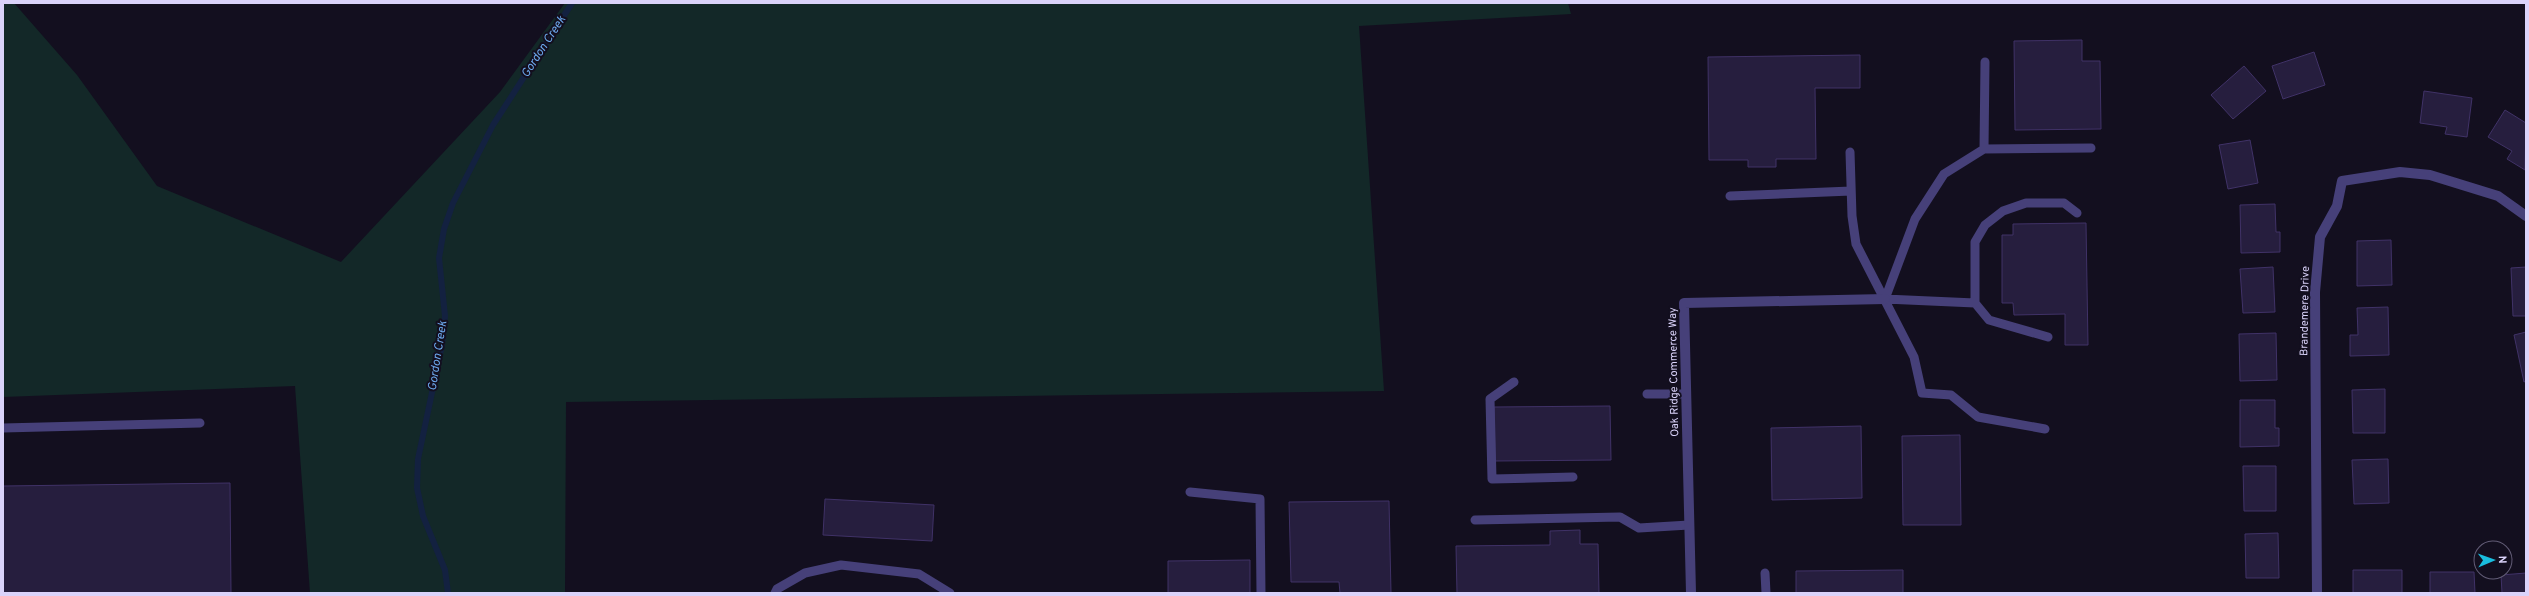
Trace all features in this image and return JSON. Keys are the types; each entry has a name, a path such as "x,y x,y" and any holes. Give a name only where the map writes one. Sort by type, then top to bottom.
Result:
{"street":[{"name":"Brandemere Drive","path":"2317,593 2315,292 2320,237 2337,206 2342,181 2400,172 2430,175 2498,196 2526,216"},
{"name":"Oak Ridge Commerce Way","path":"1691,593 1684,303 1885,299"}],"lane":[{"path":"1984,149 1985,62"},
{"path":"1885,299 1915,219 1944,174 1984,149 2091,148"},
{"path":"1850,152 1851,191 1856,244 1914,357 1922,393 1950,395 1978,417 2045,429"},
{"path":"1730,196 1851,191"},
{"path":"2048,337 1988,320 1975,303 1975,242 1985,224 2003,211 2026,203 2064,203 2077,213"},
{"path":"1885,299 1975,303"},
{"path":"1514,382 1490,399 1492,479 1573,477"},
{"path":"1647,394 1686,394"},
{"path":"3,428 200,423"},
{"path":"1190,492 1260,499 1260,593"},
{"path":"1475,520 1620,517 1639,528 1689,525"},
{"path":"775,593 778,589 805,573 842,565 919,574 950,593"},
{"path":"1765,573 1766,593"}],"green space":[{"path":"3,3 14,3 77,75 157,186 341,262 500,92 565,3 1568,3 1571,14 1359,26 1384,391 566,402 565,593 310,593 295,386 3,397"}],"building":[{"path":"2082,40 2082,61 2100,61 2101,129 2015,130 2014,41"},
{"path":"2314,52 2325,85 2283,99 2272,66"},
{"path":"1860,55 1860,88 1815,88 1816,159 1776,159 1776,167 1748,167 1748,160 1709,160 1708,57"},
{"path":"2244,66 2266,91 2233,119 2211,95"},
{"path":"2424,91 2472,98 2467,137 2445,134 2447,127 2420,123"},
{"path":"2505,110 2526,123 2525,170 2507,159 2512,151 2488,137"},
{"path":"2250,140 2258,183 2228,189 2219,145"},
{"path":"2275,204 2276,232 2280,232 2280,252 2241,253 2240,205"},
{"path":"2086,223 2088,345 2065,345 2065,314 2014,315 2013,303 2002,303 2002,235 2013,235 2013,224"},
{"path":"2391,240 2392,285 2357,286 2357,241"},
{"path":"2273,267 2275,312 2243,313 2240,269"},
{"path":"2526,267 2526,316 2513,316 2511,268"},
{"path":"2388,307 2389,355 2350,356 2350,335 2358,335 2357,308"},
{"path":"2526,332 2526,381 2524,382 2514,335"},
{"path":"2276,333 2277,380 2240,381 2239,334"},
{"path":"2385,389 2385,433 2353,433 2352,390"},
{"path":"2240,400 2275,400 2275,428 2279,428 2279,446 2240,447"},
{"path":"1610,406 1611,460 1495,461 1494,407"},
{"path":"1861,426 1862,498 1772,500 1771,428"},
{"path":"1960,435 1961,525 1903,525 1902,436"},
{"path":"2388,459 2389,503 2354,504 2352,460"},
{"path":"2243,466 2276,466 2276,511 2244,511"},
{"path":"230,483 231,593 3,593 3,486"},
{"path":"825,499 934,505 932,541 823,535"},
{"path":"1389,501 1391,593 1340,593 1339,582 1291,582 1289,502"},
{"path":"1580,530 1580,544 1598,544 1599,593 1457,593 1456,546 1550,545 1550,531"},
{"path":"2278,533 2279,578 2246,578 2245,534"},
{"path":"1250,560 1250,593 1168,593 1168,561"},
{"path":"1903,570 1903,593 1796,593 1796,571"},
{"path":"2353,570 2402,570 2402,593 2353,593"},
{"path":"2430,572 2473,572 2475,593 2430,593"},
{"path":"2526,573 2526,593 2502,593 2501,580 2513,580 2513,574"}],"waterway":[{"name":"Gordon Creek","path":"448,593 445,570 423,516 417,488 418,459 442,345 445,316 439,258 444,229 453,203 493,125 572,3"}]}
